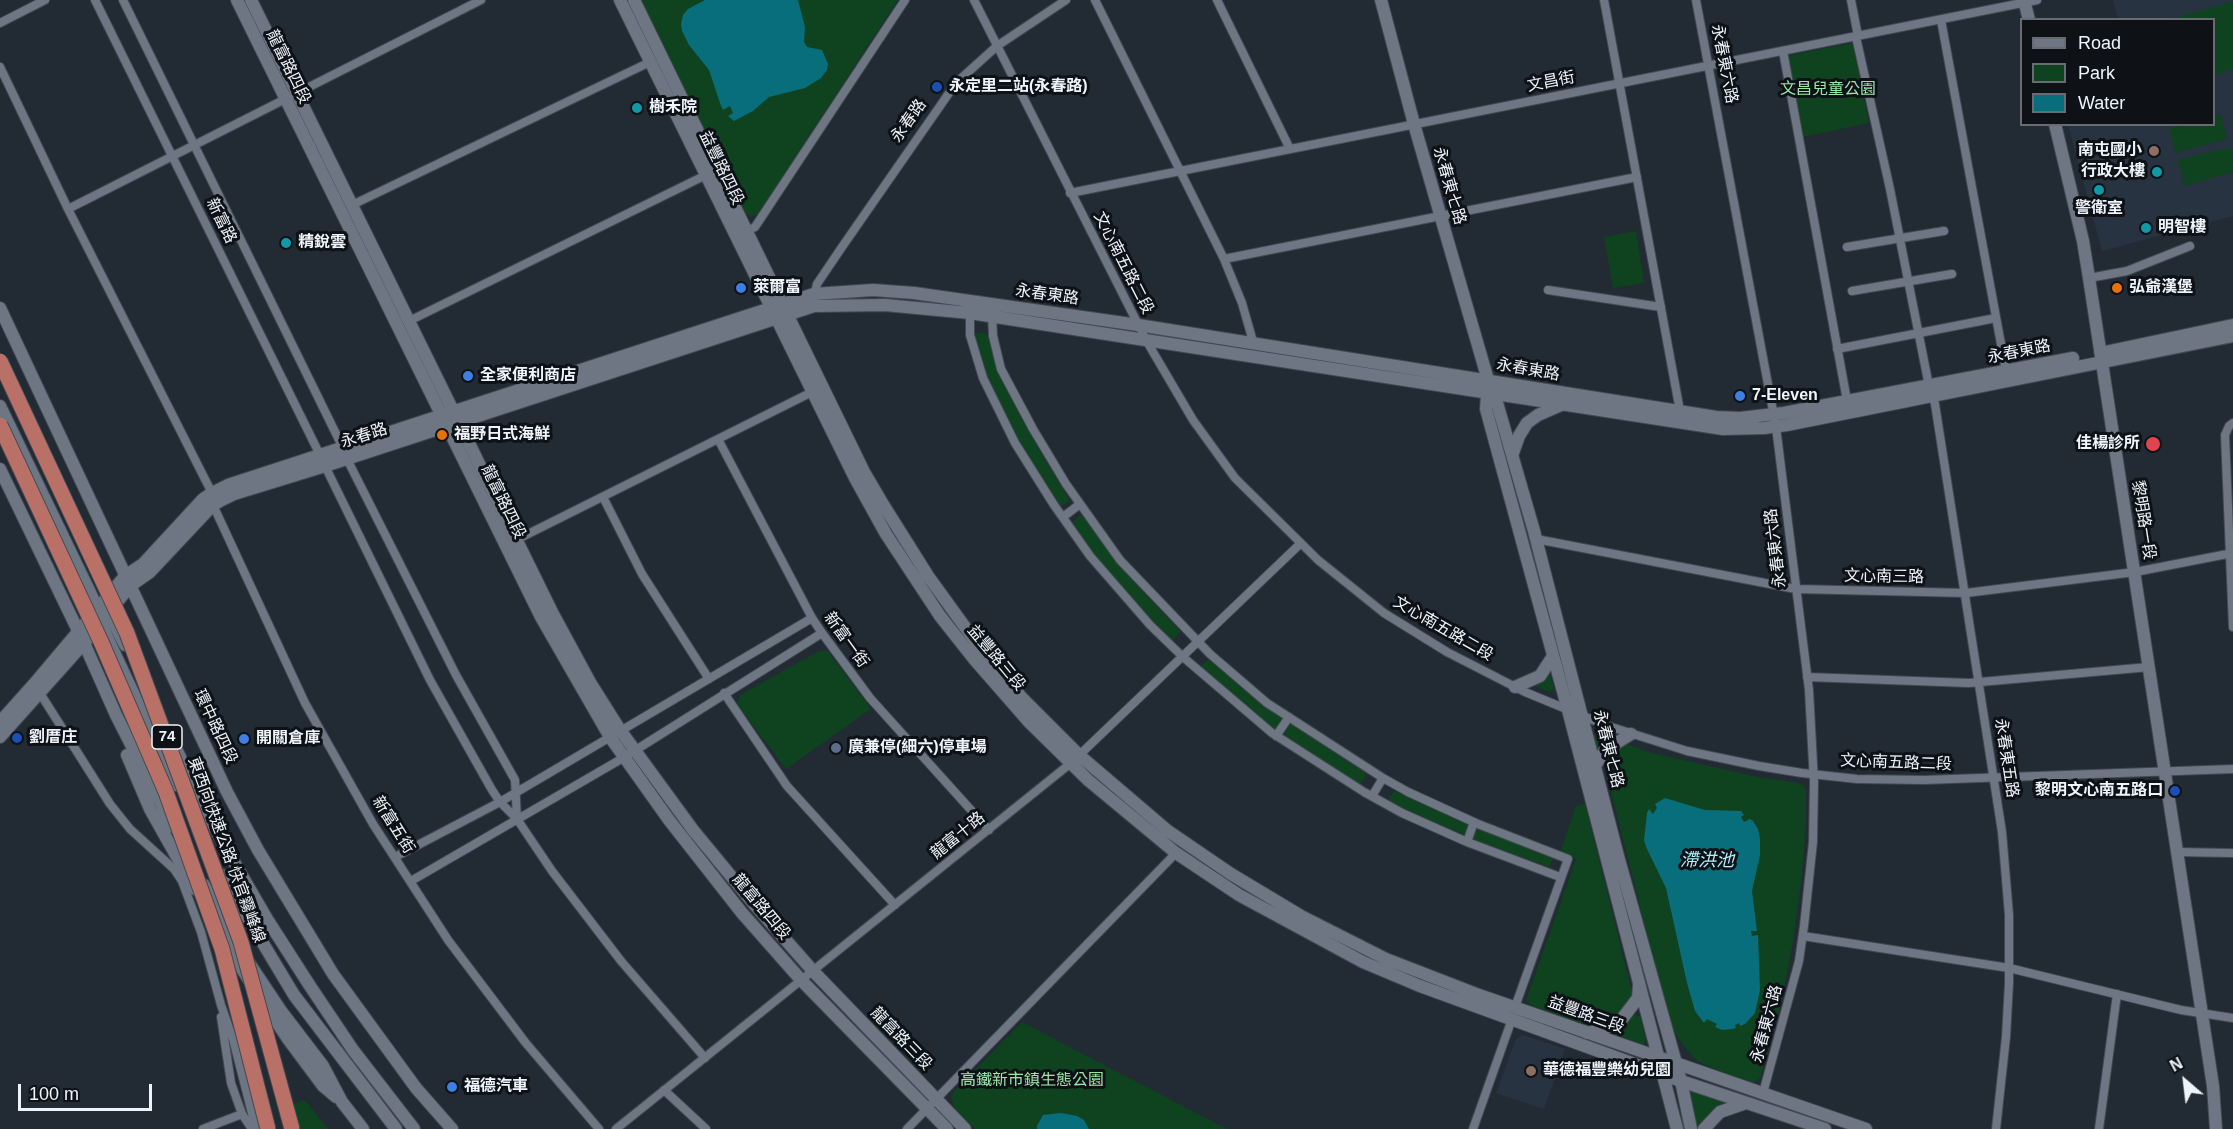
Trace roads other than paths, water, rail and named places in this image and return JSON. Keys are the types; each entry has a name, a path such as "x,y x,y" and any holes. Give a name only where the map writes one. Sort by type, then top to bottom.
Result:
{"highway":[{"name":"東西向快速公路 快官霧峰線","path":"0,361 128,633 241,942 292,1129"},
{"name":"74","path":"0,425 102,644 166,792 222,949 268,1129"}],"street":[{"path":"0,23 45,0"},
{"name":"新富路","path":"95,0 430,680 500,802 517,819"},
{"name":"新富路","path":"123,0 456,675 515,780 517,819"},
{"name":"龍富路四段","path":"237,0 352,205 409,321 541,617 669,820 742,913 802,981"},
{"name":"龍富路四段","path":"251,0 290,95 451,419 591,684 615,734"},
{"path":"68,209 481,0"},
{"name":"益豐路四段","path":"620,0 706,175 778,310"},
{"name":"益豐路四段","path":"634,0 747,231 778,310"},
{"path":"747,231 755,227 905,0"},
{"name":"文心南五路二段","path":"974,0 1146,340 1193,420 1235,478 1300,544 1337,577 1384,613 1453,656 1515,687 1630,734 1713,756 1813,774 1892,780 1994,779 2163,770 2233,769"},
{"name":"永春路","path":"102,614 107,599 127,581 203,499 213,499 228,485 345,454 814,300 817,285 956,83 997,46 1066,0"},
{"path":"1095,0 1224,259 1242,303 1254,345"},
{"path":"1217,0 1290,149"},
{"name":"永春東七路","path":"1381,0 1440,215 1492,394 1513,455 1656,996 1677,1065 1691,1129"},
{"path":"1604,0 1680,411"},
{"name":"永春東六路","path":"1696,0 1775,420 1807,677 1813,774 1813,842 1803,936 1796,973 1763,1093"},
{"name":"永春東五路","path":"1851,0 1930,391 1935,404 1966,593 2006,868 2009,968 2006,1037 1996,1129"},
{"path":"2029,1 2029,18"},
{"name":"文昌街","path":"1070,193 2029,1"},
{"path":"1941,20 2006,371"},
{"path":"1783,51 1849,407"},
{"path":"352,205 650,62"},
{"name":"新富五街","path":"0,67 68,209 213,499 305,703 373,824 448,940 525,1042 599,1129"},
{"name":"黎明路一段","path":"2055,126 2090,278 2163,770 2213,1086 2216,1129"},
{"path":"409,321 706,175"},
{"path":"1224,259 1637,177"},
{"path":"1847,247 1944,231"},
{"path":"2090,278 2127,271 2190,246"},
{"path":"1852,291 1952,274"},
{"name":"永春東路","path":"814,300 856,290 889,290 970,307 992,317 1723,429 1849,407 2101,357 2233,325"},
{"path":"1548,290 1661,307"},
{"path":"992,304 993,336 1001,369 1033,429 1080,504 1120,560 1198,642 1267,703 1383,778 1474,822 1568,859 1473,1129"},
{"name":"永春東路","path":"970,307 992,304 1716,417 1775,420"},
{"path":"970,307 970,335 983,378 1015,443 1063,517 1108,576 1150,625 1183,657 1276,736 1372,796 1402,813 1467,842 1560,877"},
{"name":"環中路四段","path":"0,308 227,792 258,850 333,974 416,1088 452,1129"},
{"name":"益豐路三段","path":"778,310 812,392 881,525 940,615 1012,703 1075,759 1168,831 1298,922"},
{"name":"益豐路三段","path":"778,310 864,472 950,609 1022,698 1116,804 1176,853 1239,896 1298,922 1386,972 1514,1013 1587,1033 1866,1129"},
{"path":"1837,349 1996,318"},
{"name":"永春東路","path":"1930,391 2006,371 2233,336"},
{"path":"0,370 107,599"},
{"path":"516,540 812,392"},
{"name":"永春東七路","path":"1492,394 1486,409 1568,710 1677,1129"},
{"path":"1513,455 1519,436 1527,423 1538,415 1561,405"},
{"path":"0,406 102,614 219,836 267,919 310,986 353,1050 414,1129"},
{"path":"2233,423 2225,435 2233,627"},
{"name":"新富一街","path":"718,439 822,633 870,698 989,830"},
{"path":"0,469 156,796 238,947 281,1011 323,1066 342,1102 363,1129"},
{"path":"603,497 642,574 709,679"},
{"path":"1063,517 1080,504"},
{"name":"文心南三路","path":"1536,539 1796,589 1966,593 2135,572 2231,554"},
{"name":"龍富十路","path":"616,1129 1075,759 1300,544"},
{"name":"永春路","path":"0,737 37,688 102,614 127,581"},
{"path":"102,614 204,844 251,927 294,995 396,1129"},
{"path":"395,858 500,802 812,618"},
{"path":"411,881 628,754 822,633"},
{"path":"1515,687 1540,676 1553,656"},
{"path":"1807,677 1978,682 2149,667"},
{"path":"37,688 110,804 130,829 174,869 182,881 201,932 233,1039 254,1129"},
{"name":"永春路","path":"0,722 37,688"},
{"path":"724,693 787,786 895,905"},
{"path":"1276,736 1288,717"},
{"path":"1595,766 1605,750 1630,734"},
{"name":"龍富路四段","path":"628,754 813,971"},
{"path":"1372,796 1383,778"},
{"path":"517,819 552,871 606,943 705,1058"},
{"path":"1467,842 1474,822"},
{"path":"2176,852 2233,853"},
{"path":"907,1129 1176,853"},
{"path":"1803,936 2009,968 2201,1014 2233,1018"},
{"name":"龍富路三段","path":"813,971 931,1103 947,1129"},
{"name":"龍富路三段","path":"802,981 931,1103 965,1129"},
{"path":"1587,1033 1612,1026 1621,1020 1638,998 1639,984"},
{"path":"2099,1129 2117,994"},
{"path":"221,1005 230,1075 243,1114 254,1129"},
{"name":"益豐路三段","path":"1514,1013 1681,1082 1825,1129"},
{"path":"664,1090 706,1129"},
{"path":"1704,1129 1720,1112 1746,1102"},
{"path":"203,1129 243,1114"}],"water":[{"path":"705,0 798,0 805,27 804,42 807,47 822,50 828,64 827,70 821,78 805,88 769,97 753,111 734,121 728,116 733,113 730,106 723,110 709,70 689,45 682,31 683,15 688,9"},
{"name":"滯洪池","path":"1665,798 1705,810 1741,811 1744,815 1741,817 1744,822 1750,819 1758,829 1760,855 1752,891 1757,931 1751,931 1752,936 1758,935 1760,990 1755,1013 1745,1024 1735,1025 1736,1028 1722,1030 1715,1027 1717,1024 1707,1019 1704,1023 1695,1011 1666,888 1644,840 1649,809 1653,814 1657,808 1655,804"},
{"path":"1061,1113 1084,1120 1089,1129 1037,1129 1043,1115"}],"place":[{"name":"永定里二站(永春路)","path":"937,87"},
{"name":"樹禾院","path":"637,108"},
{"name":"南屯國小","path":"2154,151"},
{"name":"行政大樓","path":"2157,172"},
{"name":"警衛室","path":"2099,190"},
{"name":"明智樓","path":"2146,228"},
{"name":"精銳雲","path":"286,243"},
{"name":"萊爾富","path":"741,288"},
{"name":"弘爺漢堡","path":"2117,288"},
{"name":"全家便利商店","path":"468,376"},
{"name":"7-Eleven","path":"1740,396"},
{"name":"福野日式海鮮","path":"442,435"},
{"name":"佳楊診所","path":"2153,444"},
{"name":"劉厝庄","path":"17,738"},
{"name":"開關倉庫","path":"244,739"},
{"name":"廣兼停(細六)停車場","path":"836,748"},
{"name":"黎明文心南五路口","path":"2175,791"},
{"name":"華德福豐樂幼兒園","path":"1531,1071"},
{"name":"福德汽車","path":"452,1087"}],"park label":[{"name":"文昌兒童公園","path":"1828,90"},
{"name":"高鐵新市鎮生態公園","path":"1032,1081"}]}
